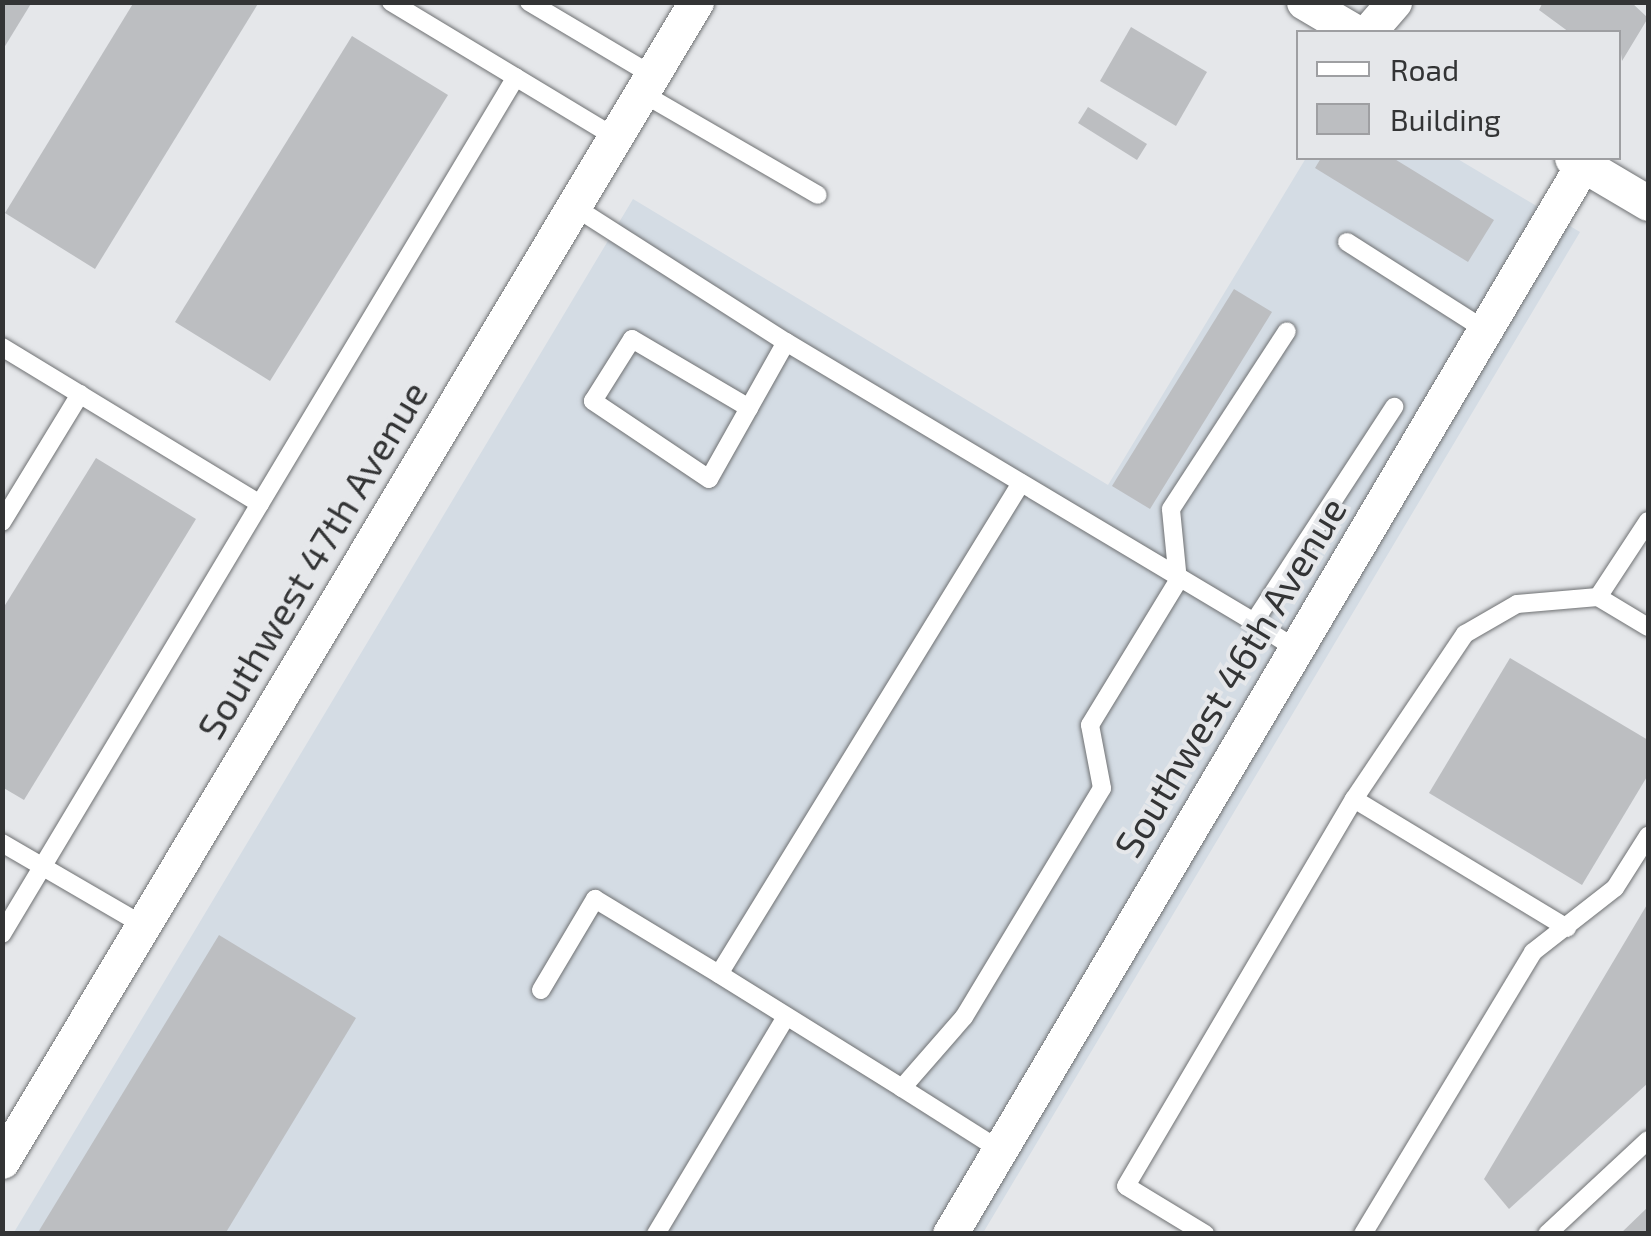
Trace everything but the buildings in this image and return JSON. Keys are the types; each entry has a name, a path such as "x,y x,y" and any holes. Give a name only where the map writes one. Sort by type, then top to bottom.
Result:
{"street":[{"name":"Southwest 47th Avenue","path":"2,1161 696,2"},
{"path":"1304,2 1352,30"},
{"path":"1370,30 1394,2"},
{"path":"1578,161 1648,203"},
{"name":"Southwest 46th Avenue","path":"950,1234 1486,330 1578,161"}],"lane":[{"path":"391,2 615,137"},
{"path":"529,2 818,196"},
{"path":"2,934 516,77"},
{"path":"574,206 786,342 1296,649"},
{"path":"1347,242 1486,330"},
{"path":"902,1088 964,1017 1102,788 1090,725 1178,581 1171,509 1287,331"},
{"path":"749,408 632,338 593,401 709,478 749,408 786,342"},
{"path":"2,347 260,504"},
{"path":"2,522 80,394"},
{"path":"1254,622 1394,407"},
{"path":"718,974 1021,482"},
{"path":"1598,597 1648,521"},
{"path":"1205,1234 1126,1186 1354,799 1465,634 1516,604 1598,597 1648,627"},
{"path":"1354,799 1568,928"},
{"path":"1363,1234 1533,952 1615,888 1648,836"},
{"path":"2,843 143,926"},
{"path":"542,990 594,898 718,974 784,1020 1000,1150"},
{"path":"656,1234 784,1020"},
{"path":"1548,1234 1648,1140"}],"shaded area":[{"path":"1305,160 1459,160 1580,232 983,1233 13,1234 633,199 1108,485"}]}
